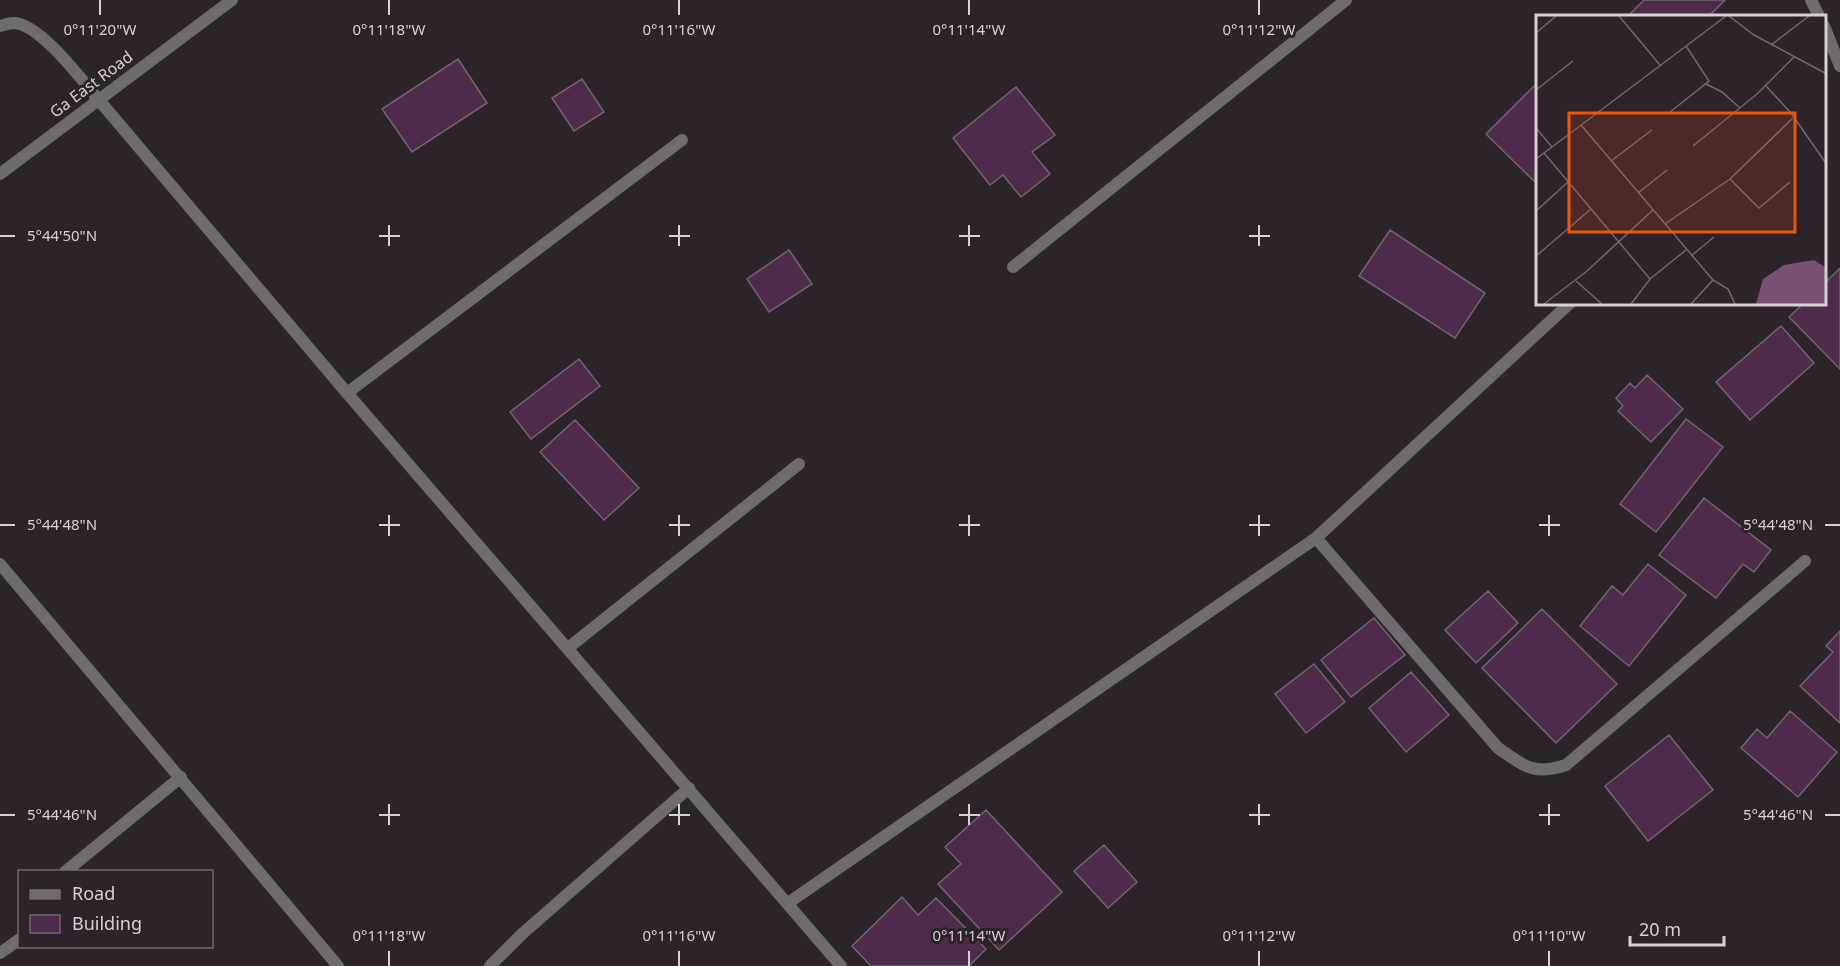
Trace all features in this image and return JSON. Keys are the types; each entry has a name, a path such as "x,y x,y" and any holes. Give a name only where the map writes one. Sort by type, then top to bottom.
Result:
{"street":[{"name":"Ga East Road","path":"0,174 232,0"},
{"path":"1013,267 1346,0"},
{"path":"1811,0 1818,15"},
{"path":"0,26 14,23 26,26 51,45 347,393 841,966"},
{"path":"1825,35 1840,66"},
{"path":"347,393 682,140"},
{"path":"788,903 1316,538 1568,304"},
{"path":"568,648 799,464"},
{"path":"1316,538 1498,748 1525,767 1549,771 1566,765 1806,561"},
{"path":"0,564 339,966"},
{"path":"67,870 181,777"},
{"path":"490,966 522,934 689,788"},
{"path":"0,953 18,941"}],"building":[{"path":"1644,0 1725,0 1710,15 1629,15"},
{"path":"458,59 487,103 412,152 382,109"},
{"path":"582,79 604,112 574,131 552,98"},
{"path":"1536,84 1536,183 1486,134"},
{"path":"1016,87 1055,135 1032,152 1050,174 1021,197 1003,175 990,185 953,138"},
{"path":"1390,230 1485,293 1455,338 1359,276"},
{"path":"789,250 812,284 769,312 747,279"},
{"path":"1840,268 1840,369 1789,317 1803,304 1825,304 1825,283"},
{"path":"1781,326 1814,363 1750,420 1716,382"},
{"path":"579,359 600,386 531,439 510,412"},
{"path":"1647,375 1683,409 1651,442 1618,411 1623,406 1616,398 1630,383 1635,388"},
{"path":"1686,419 1723,447 1656,532 1620,504"},
{"path":"575,420 639,488 604,520 540,452"},
{"path":"1704,498 1771,550 1754,572 1743,564 1716,598 1659,555"},
{"path":"1648,564 1686,595 1629,666 1580,626 1612,586 1623,595"},
{"path":"1488,591 1518,623 1476,663 1445,630"},
{"path":"1542,609 1617,684 1556,743 1482,668"},
{"path":"1374,618 1405,655 1351,697 1321,660"},
{"path":"1840,631 1840,723 1800,686 1833,652 1826,646"},
{"path":"1314,664 1345,702 1306,733 1275,694"},
{"path":"1411,672 1449,715 1406,752 1369,708"},
{"path":"1790,711 1837,752 1798,797 1741,748 1757,729 1767,738"},
{"path":"1669,735 1713,790 1648,841 1605,786"},
{"path":"986,810 1062,892 999,950 938,884 961,864 945,847"},
{"path":"1104,845 1137,882 1108,908 1074,871"},
{"path":"902,897 918,915 936,898 986,949 969,966 871,966 852,946"}]}
